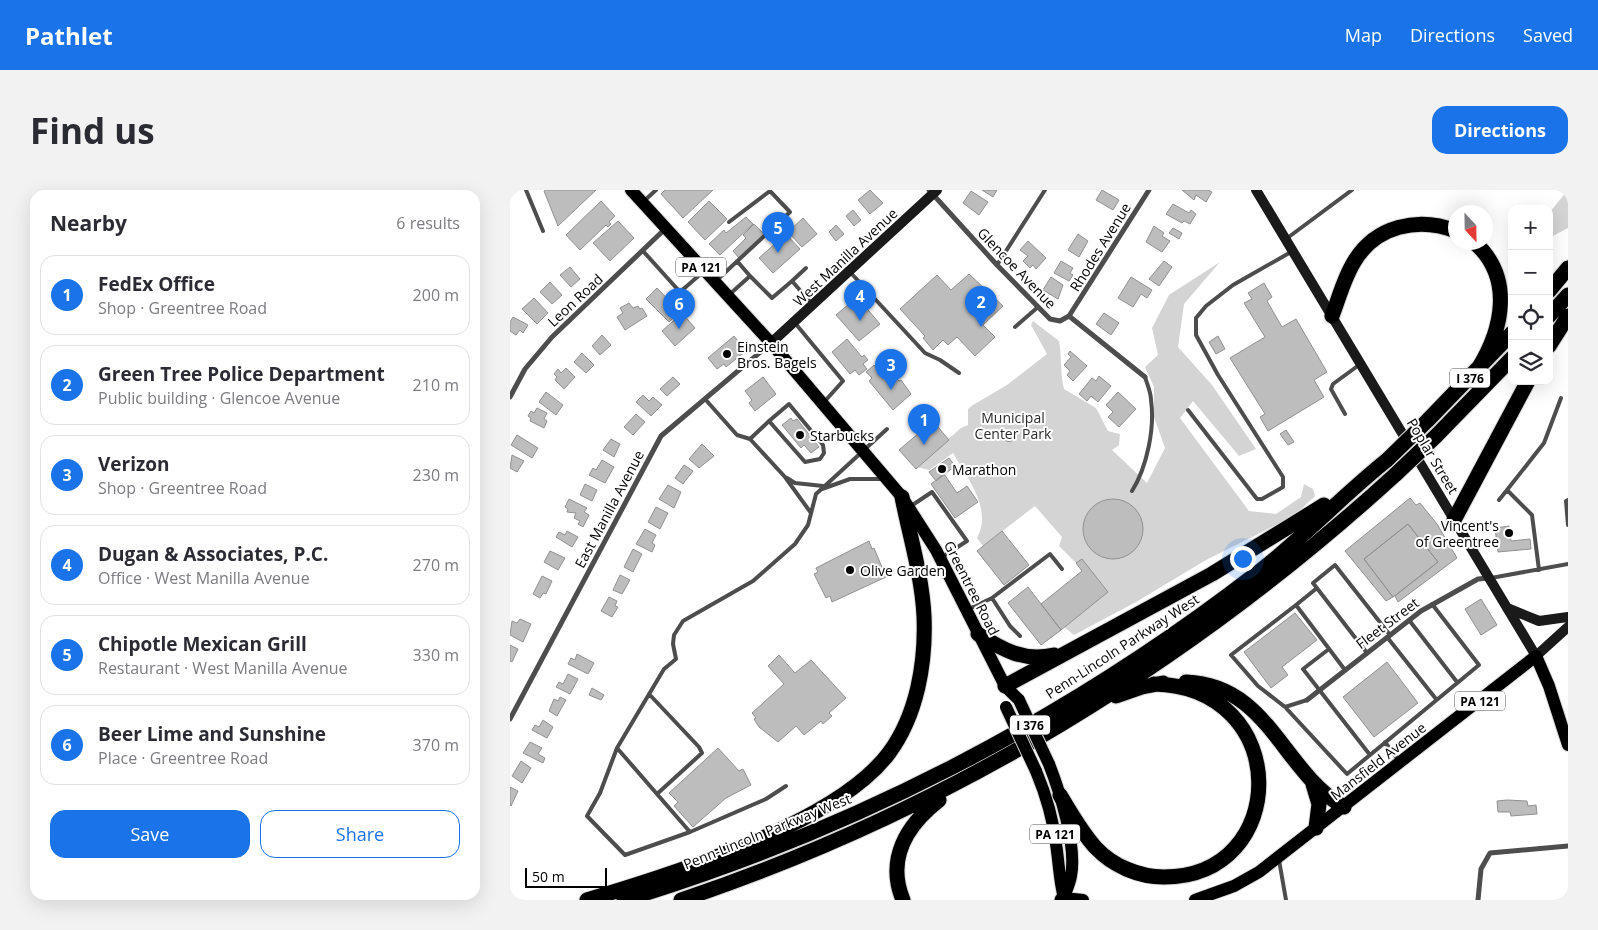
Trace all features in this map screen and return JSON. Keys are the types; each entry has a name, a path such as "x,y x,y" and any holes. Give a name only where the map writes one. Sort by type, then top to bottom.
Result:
{"highway":[{"path":"1332,316 1355,260 1379,236 1412,224 1436,225 1448,229"},
{"path":"1478,369 1494,339 1500,316 1501,298 1495,272 1481,250"},
{"path":"1553,286 1568,268"},
{"path":"1553,311 1568,294"},
{"path":"1553,340 1568,316"},
{"name":"Penn-Lincoln Parkway West","path":"624,900 711,872 851,816 940,773 1051,713 1138,659 1256,574 1294,544 1427,422 1508,337"},
{"name":"I 376","path":"681,900 812,851 905,810 969,778 1077,716 1241,603 1330,532 1436,436 1508,362"},
{"path":"1454,520 1526,385"},
{"path":"1004,686 1261,546 1311,515 1385,461"},
{"path":"587,900 635,886 735,849 781,828 844,795 869,776 888,754 903,730 914,698 920,677 924,637 920,578 905,502"},
{"path":"978,634 1010,653 1028,658 1047,656 1070,649"},
{"path":"1077,716 1114,697 1154,684 1194,682 1218,688 1239,697 1263,719 1312,783 1325,795 1344,807"},
{"path":"1060,795 1097,849 1115,863 1137,873 1170,877 1193,873 1214,864 1237,844 1253,818 1259,794 1259,769 1249,739 1232,714 1212,700 1186,688 1154,684"},
{"path":"904,900 897,875 899,854 906,835 929,808 969,778"},
{"path":"1312,783 1319,804 1316,828"}],"main road":[{"name":"Greentree Road","path":"631,190 705,270 886,479 905,502 941,558 1004,686 1019,700 1049,764 1060,795 1067,826 1071,859 1072,875 1063,899"},
{"name":"Poplar Street","path":"1256,190 1536,656 1549,686 1568,745"},
{"name":"West Manilla Avenue","path":"770,344 795,323 933,191"},
{"path":"1507,608 1539,621 1568,617"},
{"name":"Mansfield Avenue","path":"1195,900 1234,886 1279,857 1536,656 1568,627"},
{"name":"Greentree Road","path":"1004,686 1006,707 1036,771 1051,813 1058,875 1063,899"},
{"path":"1063,899 1083,900"}],"street":[{"name":"Rhodes Avenue","path":"1069,316 1149,190"},
{"name":"Glencoe Avenue","path":"933,191 997,265 1050,319 1060,321 1069,316 1145,377"},
{"name":"Leon Road","path":"510,397 525,369 552,337 666,228"},
{"name":"East Manilla Avenue","path":"510,719 661,436 770,344"},
{"name":"Fleet Street","path":"1307,700 1432,604 1478,579 1489,578"},
{"path":"1478,900 1481,869 1490,853 1568,846"}],"lane":[{"path":"526,190 542,231"},
{"path":"643,202 656,190"},
{"path":"997,265 1045,190"},
{"path":"1286,239 1352,190"},
{"path":"715,282 790,212 770,191 730,222"},
{"path":"643,251 680,292 705,270"},
{"path":"1188,410 1257,499 1262,499 1283,487 1283,477 1218,375 1196,335 1196,318 1206,306 1233,285 1293,251"},
{"path":"737,261 772,298 806,268"},
{"path":"849,271 925,353 959,374"},
{"path":"727,296 750,276"},
{"path":"792,282 813,305"},
{"path":"1015,327 1038,307"},
{"path":"795,323 843,381 822,404"},
{"path":"1345,414 1331,389 1333,384 1361,364"},
{"path":"1132,491 1141,477 1149,446 1152,400 1145,377"},
{"path":"1499,500 1544,443 1561,398"},
{"path":"705,399 737,436 750,439 785,477 812,514"},
{"path":"750,439 769,421 789,404 820,440 824,449 822,456 816,461 805,462 769,421"},
{"path":"786,786 766,799 690,832 625,855 588,816 600,793 617,748 664,669 676,659 673,644 674,635 684,621 753,581 801,537 812,514 814,500 820,490 887,429"},
{"path":"785,477 796,483 824,486"},
{"path":"820,490 850,479 886,479"},
{"path":"1507,490 1532,515 1539,570"},
{"path":"905,502 932,492 967,541 941,558"},
{"path":"1568,500 1566,501 1568,524"},
{"path":"967,610 992,598 1050,554 1062,569"},
{"path":"1489,578 1568,564"},
{"path":"1367,653 1313,583 1335,565 1436,699"},
{"path":"1316,588 1231,655 1258,686 1285,707 1347,774 1436,699 1479,666 1432,604"},
{"path":"992,598 1010,626 1020,636"},
{"path":"1296,604 1345,670"},
{"path":"1409,620 1458,682"},
{"path":"1329,649 1303,670 1370,755"},
{"path":"649,694 699,747 702,753 657,794"},
{"path":"1285,707 1307,700"},
{"path":"1384,742 1400,763"},
{"path":"617,748 690,832"},
{"path":"1279,857 1286,900"}],"green space":[{"path":"1568,190 1568,228 1553,236 1553,208"},
{"name":"Municipal Center Park","path":"1220,262 1184,304 1178,347 1212,385 1256,449 1239,456 1193,401 1180,418 1249,511 1276,514 1301,497 1304,484 1313,489 1315,496 1294,516 1206,560 1136,602 1074,635 1064,627 1104,587 1091,570 1076,563 1059,546 1062,537 1035,506 983,546 977,538 982,516 980,505 971,483 953,453 929,470 917,467 961,428 968,425 968,409 1007,385 1047,354 1031,325 1033,321 1059,341 1064,389 1096,408 1108,431 1120,434 1119,445 1112,450 1147,483 1165,448 1154,417 1154,387 1145,367 1158,355 1152,328 1169,295"}],"building":[{"path":"596,190 558,226 544,191"},
{"path":"665,190 713,190 683,218 661,194"},
{"path":"870,190 883,203 870,214 858,200"},
{"path":"982,190 997,190 993,197"},
{"path":"1102,190 1119,200 1113,210 1096,200"},
{"path":"1182,190 1208,190 1212,192 1206,202 1196,195 1194,200"},
{"path":"971,191 988,202 979,215 963,203"},
{"path":"601,201 615,216 609,222 611,224 608,227 606,225 580,250 566,235"},
{"path":"709,201 727,219 705,240 688,222"},
{"path":"1173,204 1189,213 1191,210 1196,214 1190,224 1184,221 1182,223 1166,214"},
{"path":"853,210 861,220 854,226 846,216"},
{"path":"746,217 753,224 720,255 709,244 724,230 726,233"},
{"path":"803,218 817,234 802,247 788,232"},
{"path":"618,221 634,238 610,261 593,243"},
{"path":"754,224 764,234 739,258 733,251 746,238 743,235"},
{"path":"836,225 844,234 836,241 829,232"},
{"path":"1154,226 1164,233 1162,236 1170,241 1162,252 1146,242"},
{"path":"1173,228 1182,233 1179,239 1169,233"},
{"path":"786,234 800,249 773,273 759,258"},
{"path":"1078,234 1088,241 1079,257 1068,250"},
{"path":"1028,241 1046,258 1036,269 1033,265 1030,268 1023,261 1028,256 1020,250"},
{"path":"1061,261 1073,268 1070,273 1073,275 1069,281 1054,273"},
{"path":"1164,261 1172,267 1159,286 1149,279"},
{"path":"570,267 580,279 571,287 560,275"},
{"path":"969,274 1003,306 983,325 995,337 975,356 957,337 948,345 943,340 933,350 923,338 925,336 900,309 937,275 951,290"},
{"path":"1051,277 1063,285 1058,299 1043,290"},
{"path":"1131,277 1152,290 1147,298 1141,294 1133,307 1118,298"},
{"path":"550,282 562,295 552,304 540,292"},
{"path":"1264,283 1272,297 1267,301 1282,327 1296,319 1327,372 1314,380 1324,397 1268,431 1260,417 1265,414 1230,358 1265,337 1244,303 1252,299 1248,293"},
{"path":"657,288 680,312 669,322 646,299"},
{"path":"857,297 880,324 859,341 836,315"},
{"path":"534,298 548,313 537,324 522,309"},
{"path":"629,303 633,308 638,306 640,309 642,308 647,316 625,330 617,317 623,313 620,308"},
{"path":"682,313 695,328 675,346 662,331"},
{"path":"1104,313 1119,323 1111,335 1096,324"},
{"path":"513,317 528,325 523,333 520,330 516,335 510,331 510,322"},
{"path":"602,335 611,345 600,355 592,346"},
{"name":"Einstein Bros. Bagels","path":"734,336 746,351 726,367 724,364 717,369 708,358"},
{"path":"1218,336 1225,349 1216,354 1209,342"},
{"path":"847,339 862,357 864,355 868,360 863,364 867,369 859,375 855,370 850,374 832,352"},
{"path":"1070,351 1087,366 1073,381 1067,375 1070,371 1064,365 1071,357 1068,354"},
{"path":"582,353 594,365 586,373 574,362"},
{"path":"874,365 885,377 891,372 899,381 901,380 911,394 893,410 869,381 872,378 866,372"},
{"path":"566,368 575,377 564,389 555,380 557,377 554,374 558,369 561,373"},
{"path":"1099,376 1111,386 1098,402 1091,396 1087,401 1079,394 1092,378 1096,381"},
{"path":"673,377 680,384 667,396 660,389"},
{"path":"763,377 776,394 755,411 749,403 752,400 745,391"},
{"path":"546,392 563,405 556,415 539,402"},
{"path":"1118,392 1136,409 1119,427 1108,417 1113,412 1106,405"},
{"path":"643,395 649,401 653,397 662,405 651,416 636,402"},
{"path":"537,408 547,413 544,419 547,421 544,428 530,421 531,418 528,416 531,411 534,413"},
{"path":"636,414 645,422 633,435 624,427"},
{"name":"Starbucks","path":"791,418 793,421 797,419 819,447 811,453 804,445 801,448 782,425"},
{"path":"933,421 949,440 916,469 899,450"},
{"path":"1286,430 1294,442 1288,445 1280,434"},
{"path":"1007,431 1011,431 1014,436 1013,440 1007,441 1004,438 1004,434"},
{"path":"517,435 538,448 532,458 511,445"},
{"path":"611,439 620,444 614,457 603,450"},
{"path":"702,444 714,456 699,468 689,459"},
{"path":"512,455 524,461 517,472 510,468"},
{"name":"Marathon","path":"949,458 955,466 936,481 929,472"},
{"path":"602,460 614,467 605,483 589,475 593,468 596,470"},
{"path":"684,465 693,471 683,484 675,478"},
{"name":"Marathon","path":"944,474 957,493 967,486 978,502 955,518 931,484"},
{"path":"585,484 597,490 592,501 580,495"},
{"path":"668,485 681,492 674,508 659,499"},
{"path":"1410,498 1416,505 1420,503 1437,524 1457,558 1398,602 1395,596 1438,562 1408,524 1364,559 1393,597 1386,601 1345,551"},
{"path":"569,499 587,508 584,512 589,515 583,527 578,524 580,521 574,518 576,513 567,512 568,509 565,507"},
{"path":"1113,499 1130,504 1138,512 1143,529 1138,546 1130,554 1113,559 1096,554 1088,546 1083,529 1088,512 1096,504"},
{"path":"656,507 668,513 660,529 648,522"},
{"path":"1408,524 1438,562 1393,597 1364,559"},
{"path":"1509,526 1511,541 1530,539 1531,549 1498,552 1495,528"},
{"path":"645,529 656,535 652,543 655,545 652,552 636,544"},
{"path":"567,531 578,537 572,547 556,537 559,532 565,535"},
{"path":"1002,531 1029,565 1004,585 977,551"},
{"name":"Olive Garden","path":"869,541 872,549 874,548 886,577 832,602 830,596 826,598 814,574 818,572 816,568"},
{"path":"633,549 642,554 633,572 624,567"},
{"path":"550,551 565,558 558,570 544,562"},
{"path":"1082,559 1108,592 1061,630 1041,604 1082,571 1076,563"},
{"path":"620,575 630,580 622,594 613,590"},
{"path":"542,576 552,581 546,594 543,593 540,598 533,594"},
{"path":"1028,587 1061,630 1041,645 1008,603"},
{"path":"609,597 617,601 615,606 618,607 612,617 601,611"},
{"path":"1481,599 1497,625 1481,635 1465,609"},
{"path":"1295,613 1317,640 1282,667 1288,675 1271,688 1244,652"},
{"path":"520,619 531,624 523,642 510,635 512,621 517,623"},
{"path":"510,645 518,649 512,662 510,661"},
{"path":"577,654 594,663 588,674 568,664 571,658 575,660"},
{"path":"779,655 795,673 811,660 846,698 829,713 832,716 823,724 821,721 804,735 796,726 778,742 759,727 752,713 784,684 768,666"},
{"path":"1387,662 1418,703 1374,737 1343,697"},
{"path":"568,674 578,679 570,694 556,687 559,682 563,684"},
{"path":"592,688 604,695 601,700 589,695"},
{"path":"560,697 566,700 557,716 549,711 554,699 558,701"},
{"path":"543,720 553,727 547,738 532,730 535,725 539,727"},
{"path":"530,742 542,748 538,754 545,758 543,763 523,753"},
{"path":"718,748 739,771 743,769 751,785 726,798 693,827 674,806 678,802 669,793"},
{"path":"521,761 531,768 522,783 512,776"},
{"path":"510,787 518,791 511,806 510,805"},
{"path":"1497,801 1527,801 1528,806 1536,805 1537,814 1511,816 1510,812 1498,812"}],"place":[{"name":"Chipotle Mexican Grill","path":"778,253"},
{"name":"Dugan & Associates, P.C.","path":"860,321"},
{"name":"Green Tree Police Department","path":"981,327"},
{"name":"Beer Lime and Sunshine","path":"679,329"},
{"name":"Einstein Bros. Bagels","path":"727,354"},
{"name":"Verizon","path":"891,390"},
{"name":"Starbucks","path":"800,435"},
{"name":"FedEx Office","path":"924,445"},
{"name":"Marathon","path":"942,469"},
{"name":"Vincent's of Greentree","path":"1509,533"},
{"name":"Olive Garden","path":"850,570"}]}
